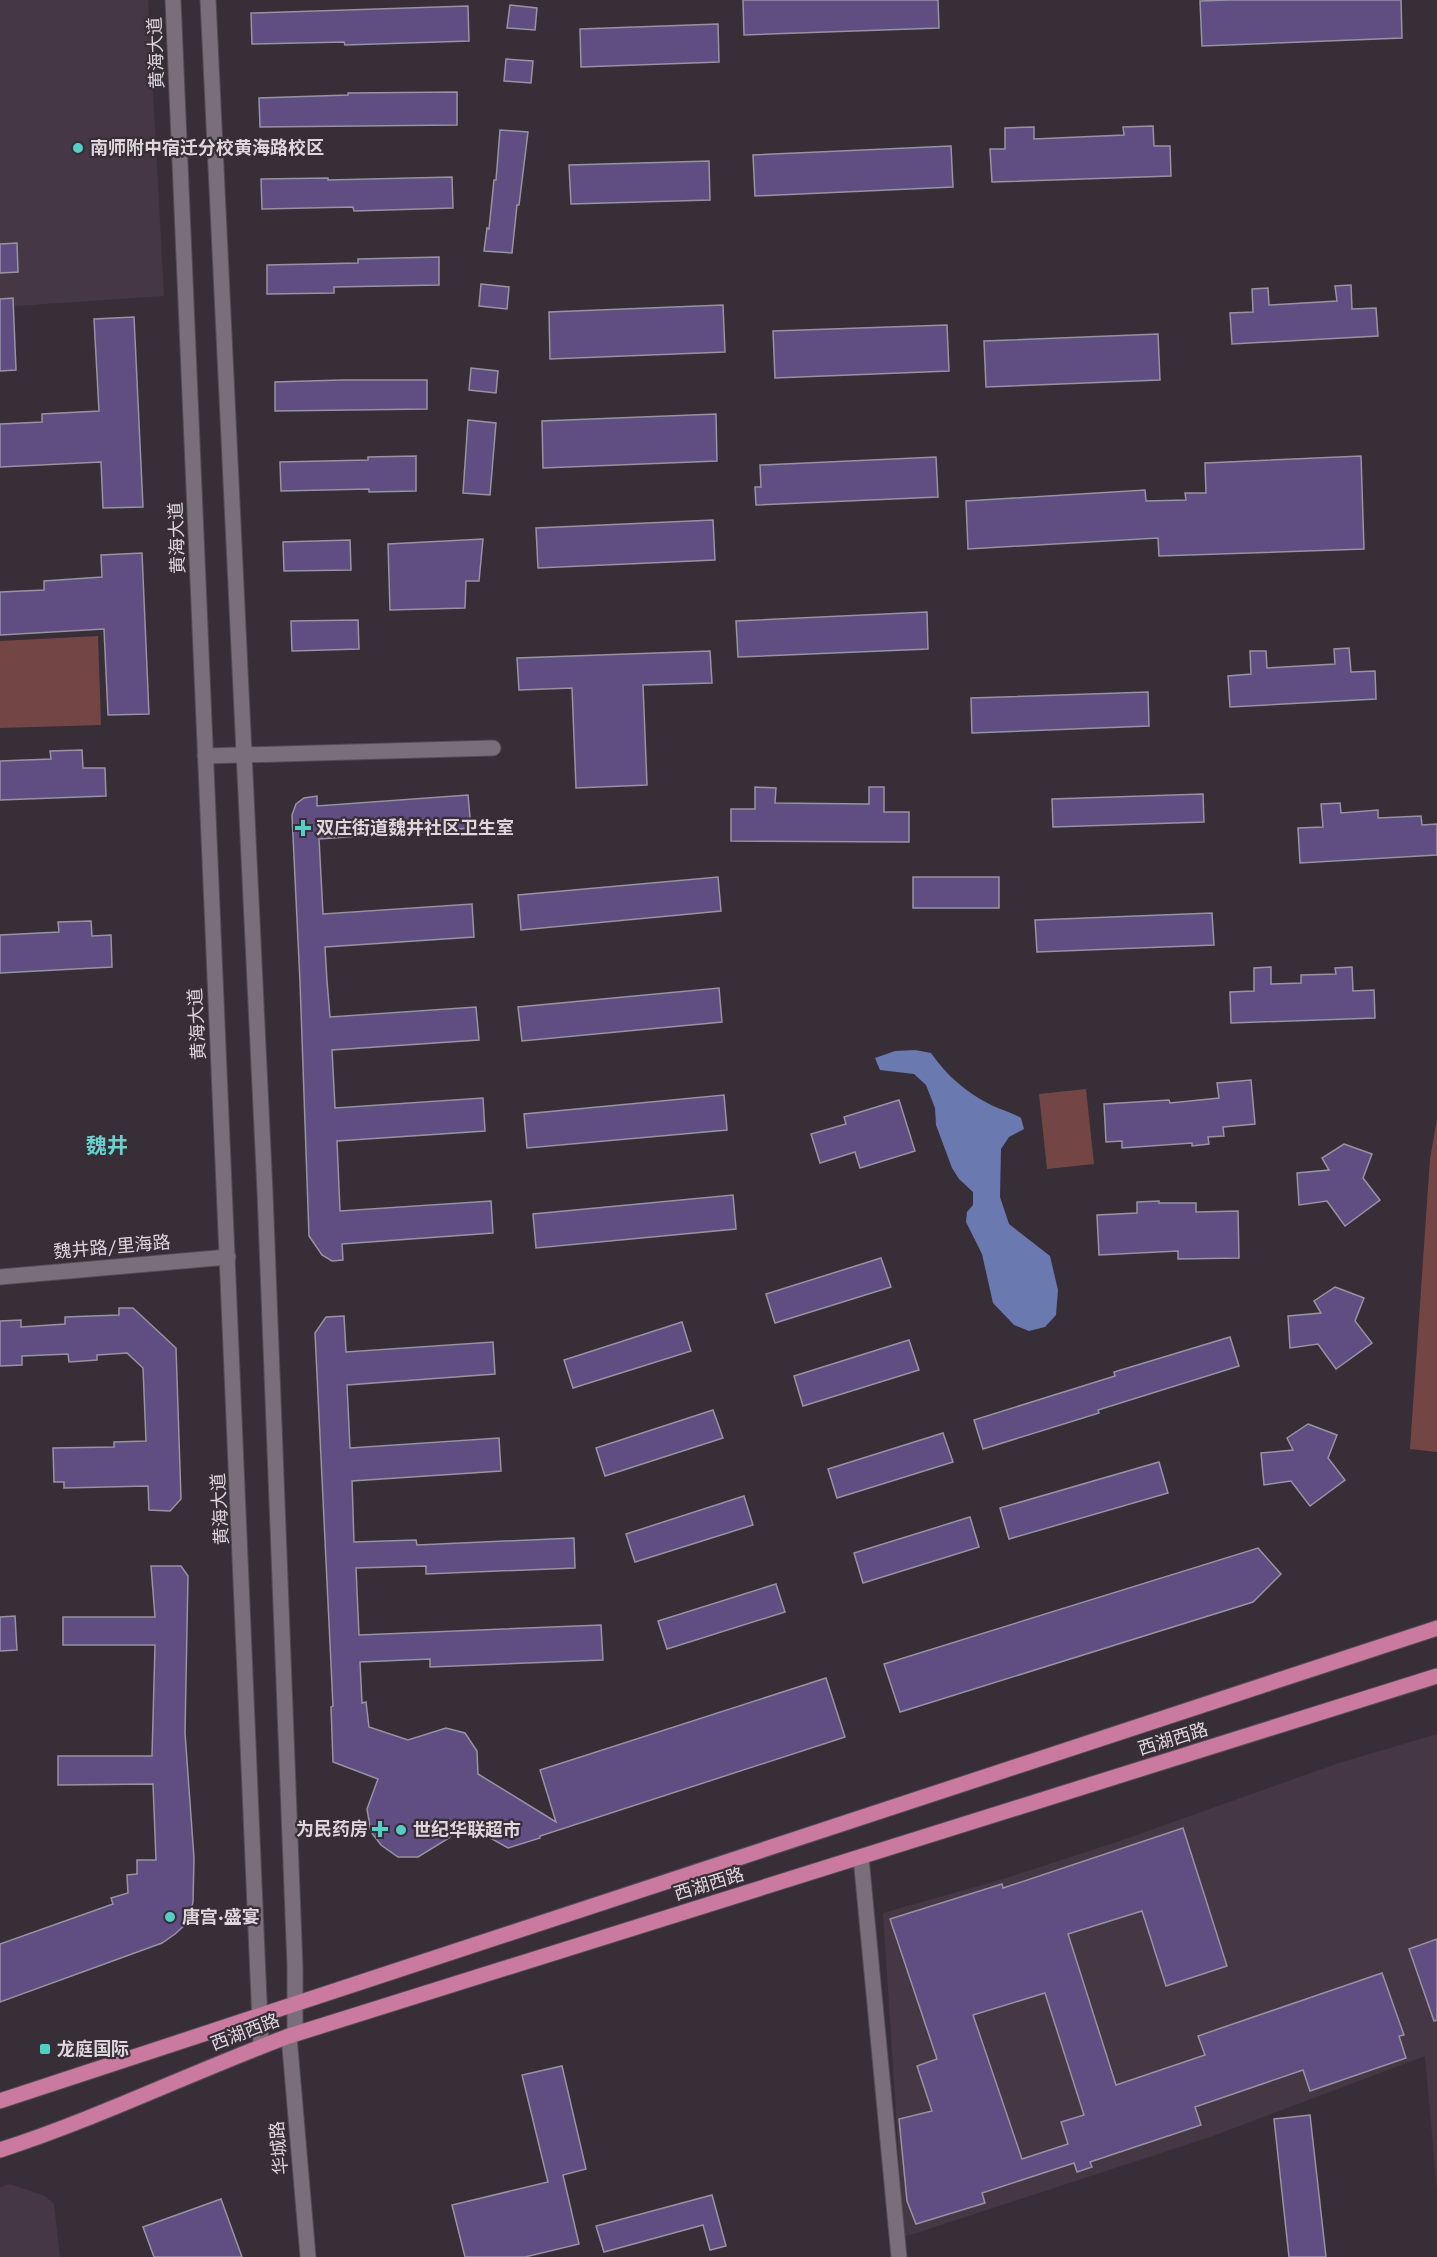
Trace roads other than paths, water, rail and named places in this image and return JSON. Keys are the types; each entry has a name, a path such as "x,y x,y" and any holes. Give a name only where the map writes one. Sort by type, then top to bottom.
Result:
{"main road":[{"name":"西湖西路","path":"0,2102 294,2003 1437,1628"},
{"name":"西湖西路","path":"0,2150 59,2131 238,2054 292,2035 1437,1676"}],"street":[{"name":"黄海大道","path":"173,0 261,2046"},
{"path":"208,0 269,1292 295,1968 292,2035"},
{"path":"205,756 493,748"},
{"name":"魏井路/里海路","path":"0,1277 228,1257"},
{"path":"861,1857 898,2257"},
{"name":"华城路","path":"292,2035 308,2257"}],"water":[{"path":"915,1050 931,1053 950,1076 973,1095 1021,1118 1024,1129 1009,1137 1001,1149 1000,1197 1009,1224 1050,1256 1058,1290 1056,1315 1045,1327 1029,1331 1014,1325 993,1303 982,1254 966,1222 967,1212 973,1205 973,1192 959,1179 952,1168 936,1125 935,1108 926,1085 914,1074 880,1070 875,1058 895,1051"}],"place":[{"name":"南师附中宿迁分校黄海路校区","path":"78,148"},
{"name":"双庄街道魏井社区卫生室","path":"303,828"},
{"name":"为民药房","path":"380,1829"},
{"name":"世纪华联超市","path":"401,1830"},
{"name":"唐宫·盛宴","path":"170,1917"},
{"name":"龙庭国际","path":"45,2049"}],"district":[{"name":"魏井","path":"107,1146"}]}
